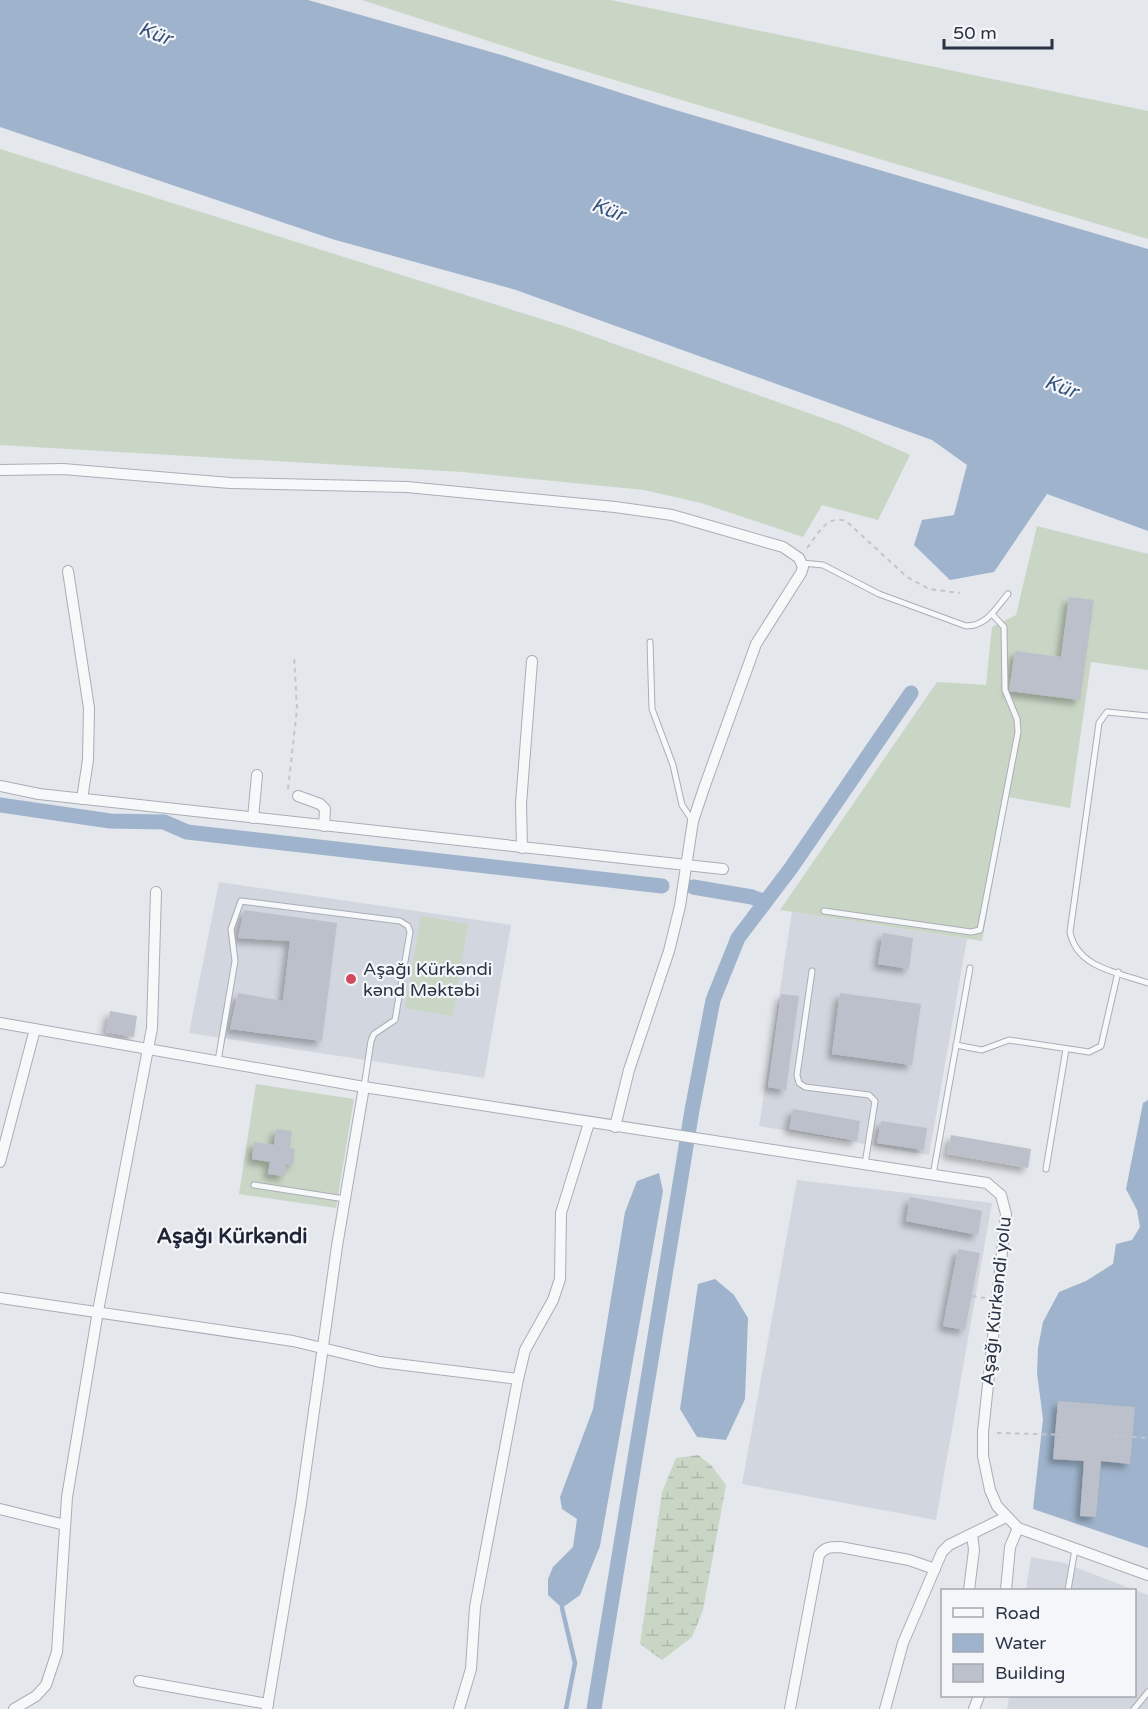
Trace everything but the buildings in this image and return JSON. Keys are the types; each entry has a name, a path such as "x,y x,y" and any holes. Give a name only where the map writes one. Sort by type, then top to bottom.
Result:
{"street":[{"path":"0,470 63,469 230,483 407,487 615,507 672,515 783,547 800,560 801,573 796,584 756,644 693,821 680,906 669,951 629,1070 615,1127"},
{"path":"68,571 89,708 88,760 81,799"},
{"path":"522,848 521,804 532,662"},
{"path":"254,818 257,775"},
{"path":"0,786 81,799 723,869"},
{"path":"298,796 320,804 325,814 324,826"},
{"path":"14,1709 36,1696 51,1674 57,1652 70,1480 98,1311 153,1014 156,892"},
{"name":"Aşağı Kürkəndi yolu","path":"0,1023 364,1088 987,1183 1001,1195 1005,1203 982,1432 985,1473 990,1490 1006,1517 1018,1528 1148,1575"},
{"path":"0,1162 35,1029"},
{"path":"140,1681 267,1707 364,1088"},
{"path":"459,1709 471,1669 473,1615 518,1379 525,1350 554,1300 560,1279 561,1213 590,1123"},
{"path":"0,1298 98,1311 322,1347 380,1362 518,1379"},
{"path":"0,1509 65,1525"},
{"path":"885,1709 903,1643 942,1552 1006,1517"},
{"path":"1006,1589 1010,1547 1018,1528"},
{"path":"969,1589 974,1550 972,1534"},
{"path":"790,1709 819,1555 823,1550 831,1546 840,1547 922,1563 935,1569"}],"lane":[{"path":"800,560 823,565 879,594 966,627 977,626 992,614 1008,594"},
{"path":"824,911 970,932 980,930 1018,725 1005,690 1004,627 992,614"},
{"path":"650,642 652,709 673,765 682,806 693,821"},
{"path":"1148,716 1107,712 1099,723 1070,932 1073,944 1080,956 1148,983"},
{"path":"218,1062 235,961 231,929 241,901 400,921 408,926 410,941 395,1020 375,1034 371,1041 364,1088"},
{"path":"933,1175 970,968"},
{"path":"812,971 797,1075 799,1083 805,1087 869,1095 875,1101 865,1164"},
{"path":"956,1045 982,1050 1009,1040 1089,1052 1101,1046 1118,972"},
{"path":"1046,1169 1066,1049"},
{"path":"254,1185 345,1199"},
{"path":"1068,1589 1075,1550"},
{"path":"1134,1709 1148,1692"}],"path":[{"path":"800,560 829,521 836,518 846,521 907,577 929,589 960,593"},
{"path":"288,789 297,710 294,656"},
{"path":"982,1432 1072,1435"},
{"path":"1114,1436 1148,1438"}],"shaded area":[{"name":"Aşağı Kürkəndi kənd Məktəbi","path":"219,882 511,925 484,1078 189,1033"},
{"path":"792,912 967,939 929,1155 759,1126"},
{"path":"797,1180 992,1203 936,1520 742,1484"},
{"path":"1031,1557 1064,1563 1132,1589 1026,1589"},
{"path":"1136,1590 1148,1595 1148,1709 1007,1709 1009,1697 1136,1697"}],"green space":[{"path":"362,0 611,0 1148,111 1148,239 544,59"},
{"path":"0,149 567,327 845,426 910,455 878,520 822,505 803,537 701,503 644,490 463,472 0,445"},
{"path":"1037,526 1148,554 1148,670 1091,662 1070,808 1008,797 982,941 780,910 937,682 986,685 992,627 1016,615"},
{"path":"421,916 468,924 453,1016 405,1008"},
{"path":"256,1084 354,1099 336,1208 239,1194"},
{"path":"698,1455 711,1465 726,1485 703,1610 692,1637 662,1660 640,1644 662,1492 676,1458"}],"water":[{"name":"Kür","path":"0,0 308,0 505,56 662,106 1148,249 1148,531 1047,494 994,572 950,580 914,545 922,520 954,515 967,465 932,440 516,290 332,239 0,127"},
{"path":"1148,1100 1148,1548 1033,1509 1043,1419 1037,1373 1038,1348 1043,1322 1059,1292 1086,1281 1113,1264 1116,1244 1132,1240 1140,1227 1137,1210 1126,1189 1143,1103"},
{"path":"659,1173 663,1191 600,1546 580,1595 562,1608 548,1595 548,1579 553,1567 573,1547 577,1519 562,1509 560,1497 593,1409 625,1212 637,1181"},
{"path":"715,1279 734,1295 748,1318 745,1399 726,1440 697,1437 680,1409 698,1284"}],"waterway":[{"path":"594,1709 692,1110 713,1000 738,938 791,868 911,693"},
{"path":"0,805 110,821 164,822 187,832 662,886"},
{"path":"693,887 752,897 765,902"},
{"path":"562,1608 575,1663 566,1709"}],"place":[{"name":"Aşağı Kürkəndi kənd Məktəbi","path":"351,979"}],"district":[{"name":"Aşağı Kürkəndi","path":"232,1236"}]}
